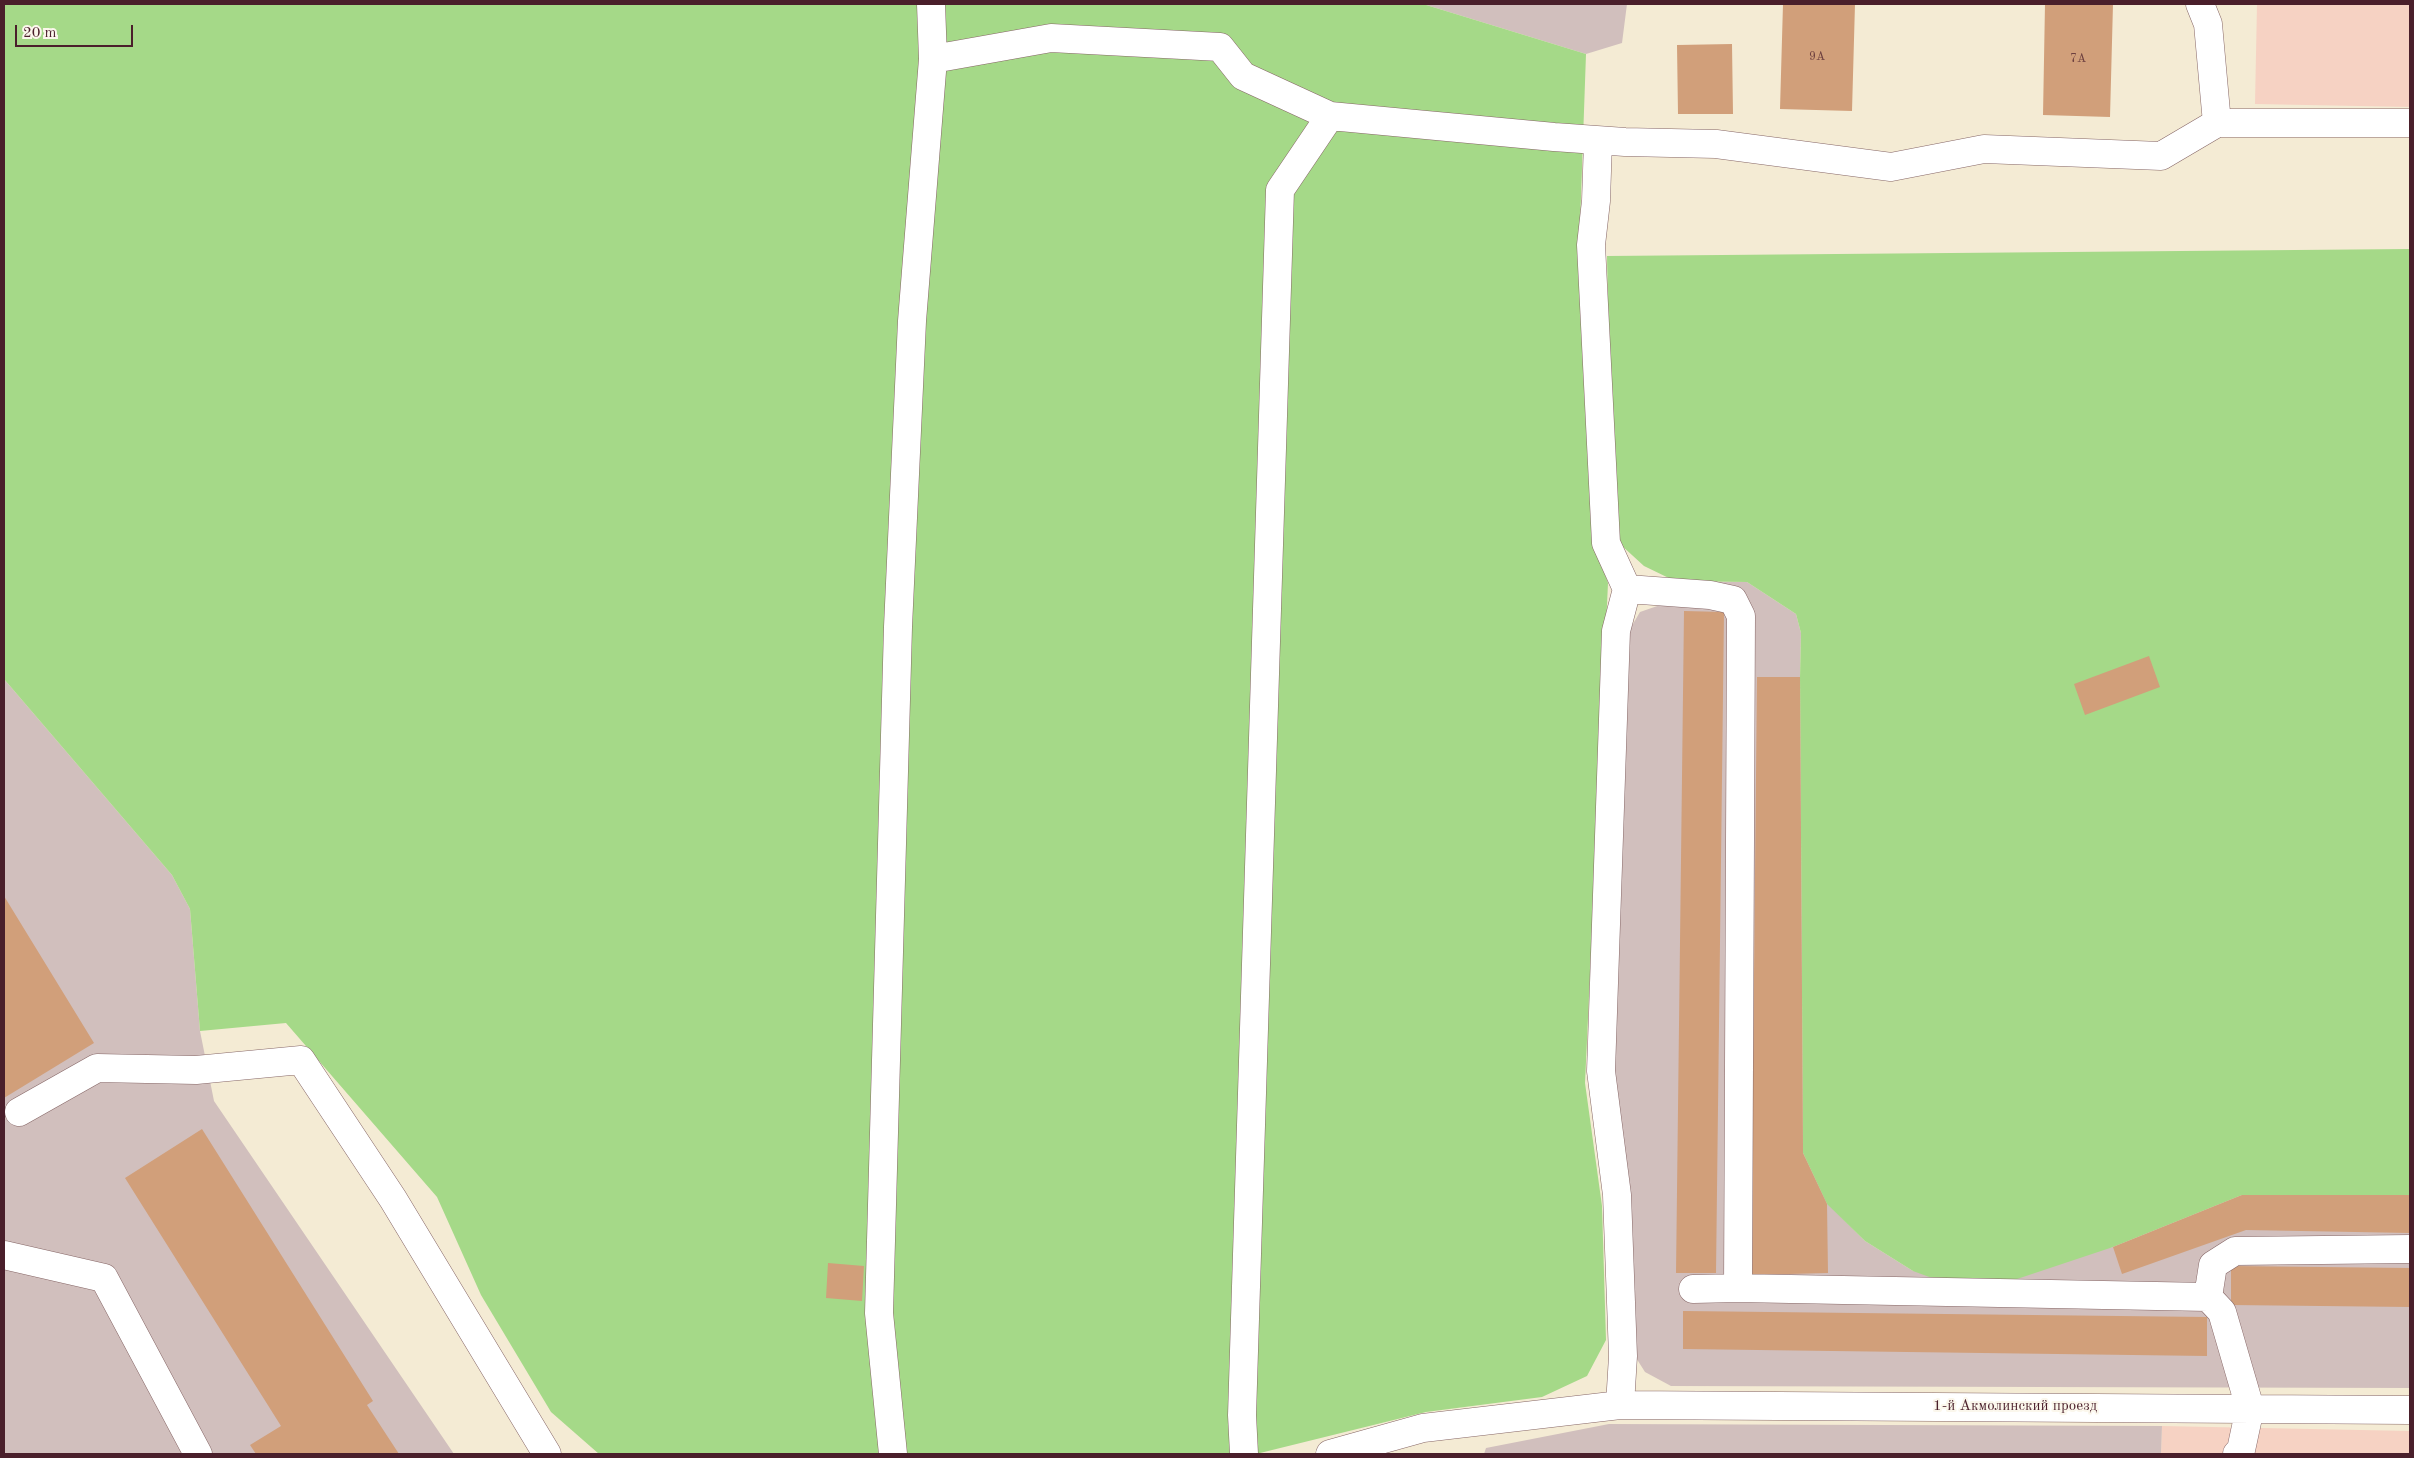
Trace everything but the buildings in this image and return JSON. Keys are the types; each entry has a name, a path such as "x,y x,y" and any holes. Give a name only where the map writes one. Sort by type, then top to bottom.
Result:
{"street":[{"path":"893,1454 878,1313 898,627 912,321 933,59 931,4"},
{"path":"2200,4 2208,24 2217,123"},
{"path":"933,59 1051,38 1220,47 1243,76 1330,116 1598,141 1716,144 1891,166 1984,149 2161,156 2217,123 2410,123"},
{"path":"1244,1454 1242,1415 1280,190 1330,116"},
{"path":"1598,141 1592,245 1606,543 1627,589 1616,631 1601,1071 1616,1195 1623,1356 1620,1405"},
{"path":"1627,589 1710,595 1733,600 1741,616 1738,1288"},
{"path":"19,1112 97,1068 196,1070 301,1060 393,1199 547,1454"},
{"path":"2208,1297 2213,1265 2235,1251 2410,1249"},
{"path":"4,1255 104,1278 198,1454"},
{"path":"1692,1289 1738,1288 2208,1297 2222,1312 2250,1408 2240,1453"},
{"name":"1-й Акмолинский проезд","path":"1330,1454 1423,1428 1620,1405 2410,1410"}],"shaded area":[{"path":"1423,4 1627,4 1622,43 1586,54"},
{"path":"2257,4 2410,4 2410,107 2255,104"},
{"path":"1675,581 1747,582 1796,614 1801,633 1803,1153 1827,1203 1865,1241 1913,1271 2113,1247 2242,1195 2410,1195 2410,1388 1671,1386 1645,1372 1633,1353 1613,1072 1630,629 1640,612 1666,603"},
{"path":"4,679 172,875 190,909 200,1031 214,1101 454,1454 4,1454"},
{"path":"1609,1424 2162,1426 2161,1454 1484,1454 1486,1448"},
{"path":"2162,1426 2410,1431 2410,1454 2161,1454"}],"green space":[{"path":"4,4 1423,4 1586,54 1580,225 1593,540 1608,583 1585,1083 1602,1206 1606,1340 1587,1376 1542,1397 1426,1412 1256,1454 599,1454 551,1412 481,1295 437,1197 286,1023 200,1031 190,909 172,875 4,679"},
{"path":"2410,249 2410,1195 2242,1195 2113,1247 2017,1279 1978,1285 1943,1282 1913,1271 1865,1241 1827,1204 1803,1153 1801,633 1796,614 1747,582 1675,581 1644,566 1621,545 1612,510 1607,256"}]}
